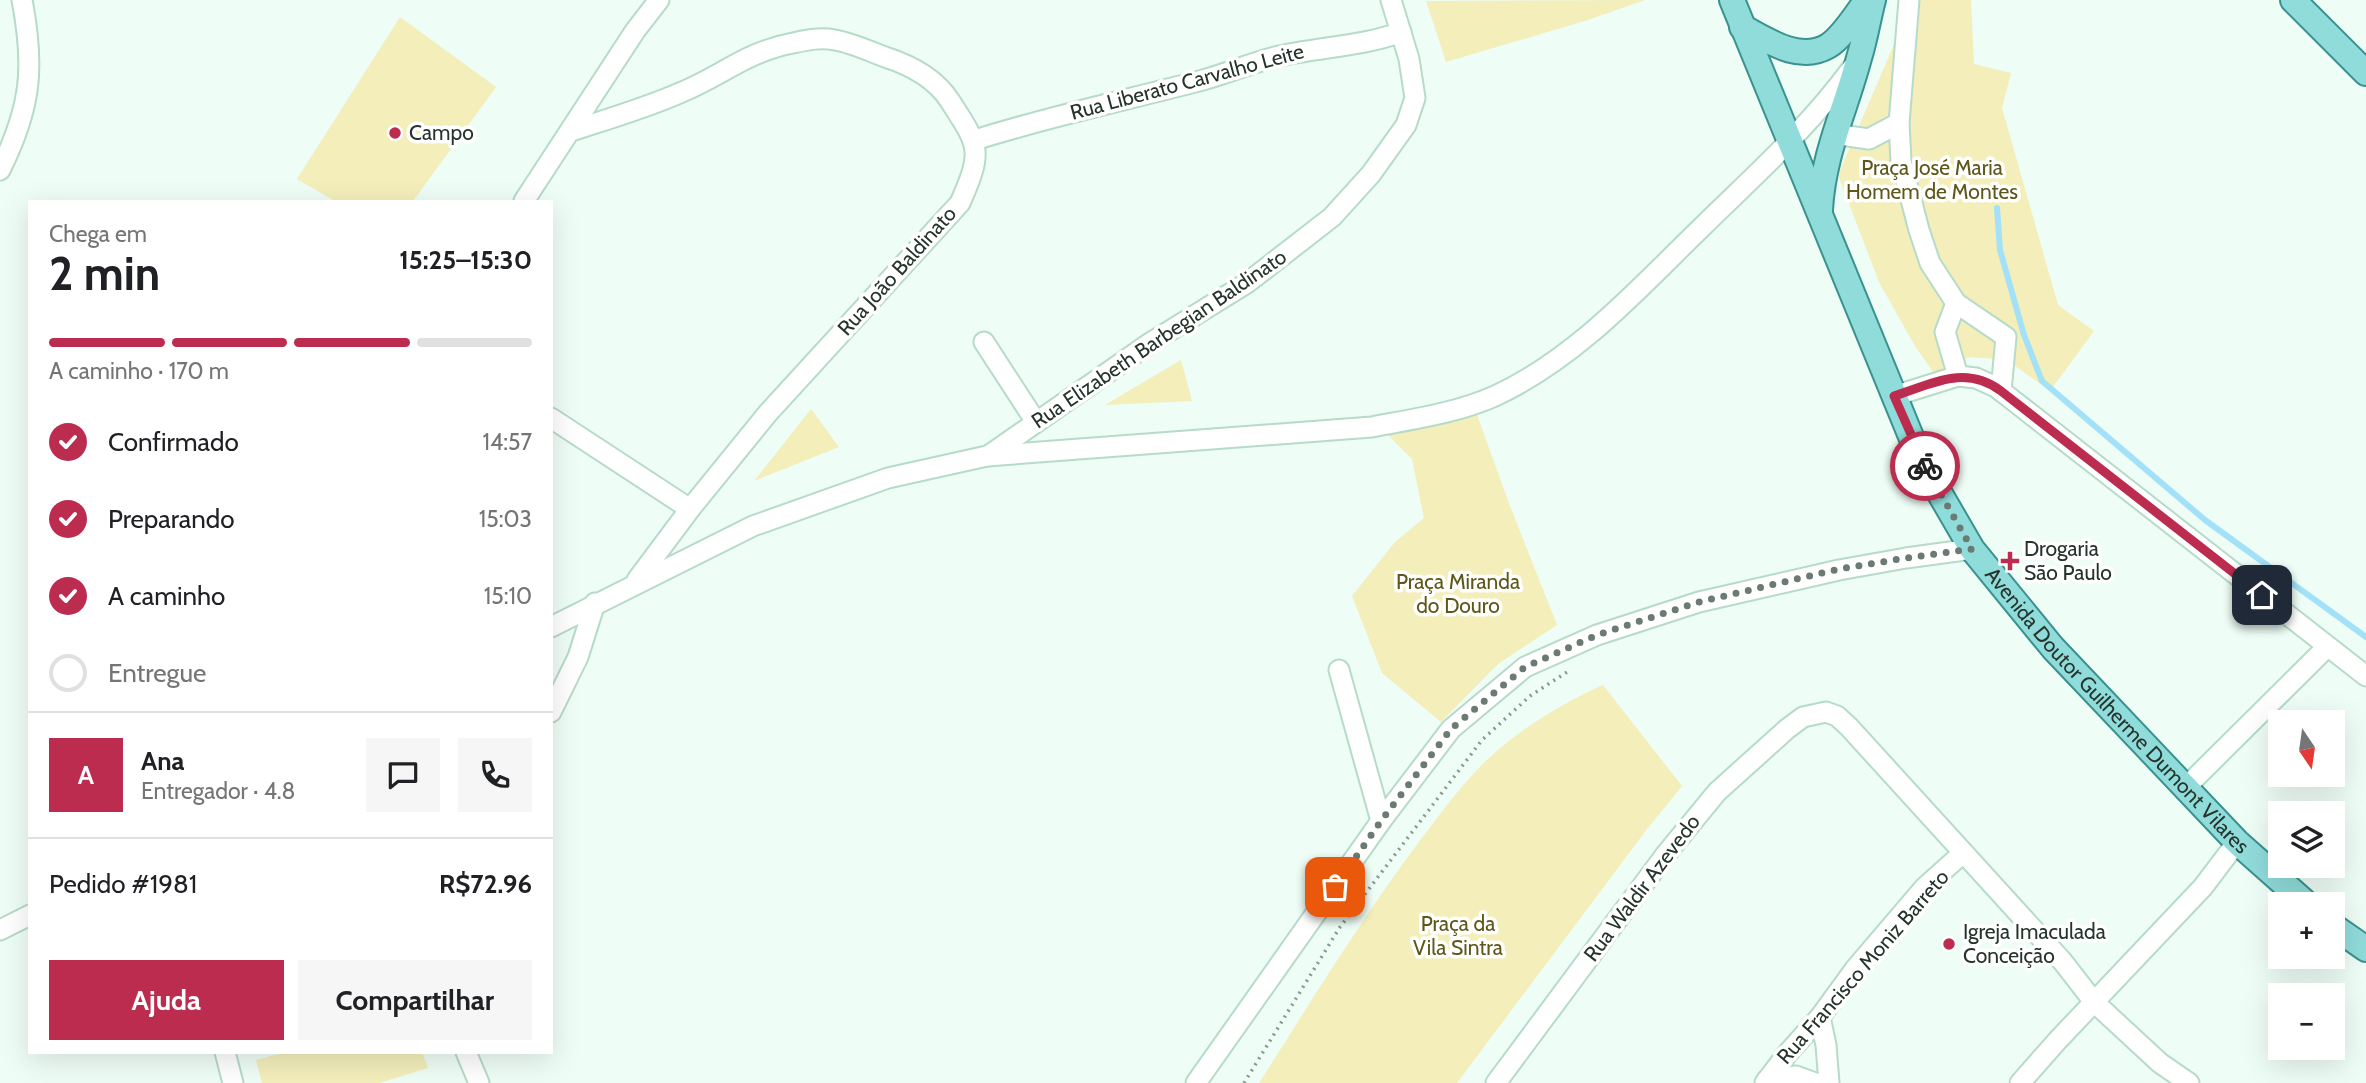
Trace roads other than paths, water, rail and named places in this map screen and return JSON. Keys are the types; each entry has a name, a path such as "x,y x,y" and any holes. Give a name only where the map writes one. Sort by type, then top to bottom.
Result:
{"main road":[{"name":"Avenida Doutor Guilherme Dumont Vilares","path":"1732,0 1912,439 1972,549 2053,648 2237,842 2293,892"},
{"path":"1742,27 1782,48 1812,52 1829,46 1867,0"},
{"path":"1820,217 1822,180 1859,59 1873,0"},
{"path":"2293,0 2366,73"},
{"path":"2345,935 2366,950"}],"street":[{"path":"0,170 15,141 25,112 29,36 22,0"},
{"path":"525,200 635,31 660,0"},
{"name":"Rua Elizabeth Barbegian Baldinato","path":"987,456 1150,343 1247,283 1332,218 1371,174 1406,125 1415,98 1414,81 1391,0"},
{"path":"1909,0 1899,123 1901,161 1930,263 1956,303 2006,337 2001,391"},
{"name":"Rua Liberato Carvalho Leite","path":"975,140 1205,79 1271,58 1380,40 1401,32"},
{"path":"571,131 676,95 762,50 825,38 838,40 899,62 929,79 946,95 975,140"},
{"path":"553,626 753,526 888,478 987,456 1372,427 1435,415 1494,396 1552,363 1602,324 1791,141 1830,99 1859,59"},
{"path":"1834,134 1869,139 1899,123"},
{"name":"Rua João Baldinato","path":"633,585 768,413 960,203 973,173 975,140"},
{"path":"1956,303 1945,332 1958,376"},
{"path":"984,342 1036,422"},
{"path":"1894,396 1958,376 1976,377 2001,391 2366,676"},
{"path":"553,419 690,509"},
{"path":"1196,1083 1381,821 1451,729 1525,667 1597,635 1699,602 1839,569 1972,549"},
{"path":"553,708 578,657 596,603"},
{"path":"2186,787 2327,647"},
{"path":"1339,670 1381,821"},
{"name":"Rua Waldir Azevedo","path":"1496,1083 1699,812 1717,792 1787,729 1811,713 1826,712 1837,716 1849,727 1963,853"},
{"path":"2020,1083 2203,887 2237,842"},
{"path":"1963,853 2063,961 2094,1002 2160,1063 2189,1083"},
{"name":"Rua Francisco Moniz Barreto","path":"1766,1081 1820,1017 1855,969 1925,887 1963,853"},
{"path":"0,930 28,916"},
{"path":"1820,1017 1826,1045 1829,1083"},
{"path":"226,1054 233,1083"},
{"path":"467,1054 479,1083"},
{"path":"1766,1081 1796,1076 1815,1083"}],"waterway":[{"path":"1997,208 2000,250 2024,335 2042,381 2205,520 2366,637"}],"place":[{"name":"Campo","path":"395,133"},
{"name":"Drogaria São Paulo","path":"2010,561"},
{"name":"Igreja Imaculada Conceição","path":"1949,944"}],"park label":[{"name":"Praça José Maria Homem de Montes","path":"1932,180"},
{"name":"Praça Miranda do Douro","path":"1458,594"},
{"name":"Praça da Vila Sintra","path":"1458,936"}]}
